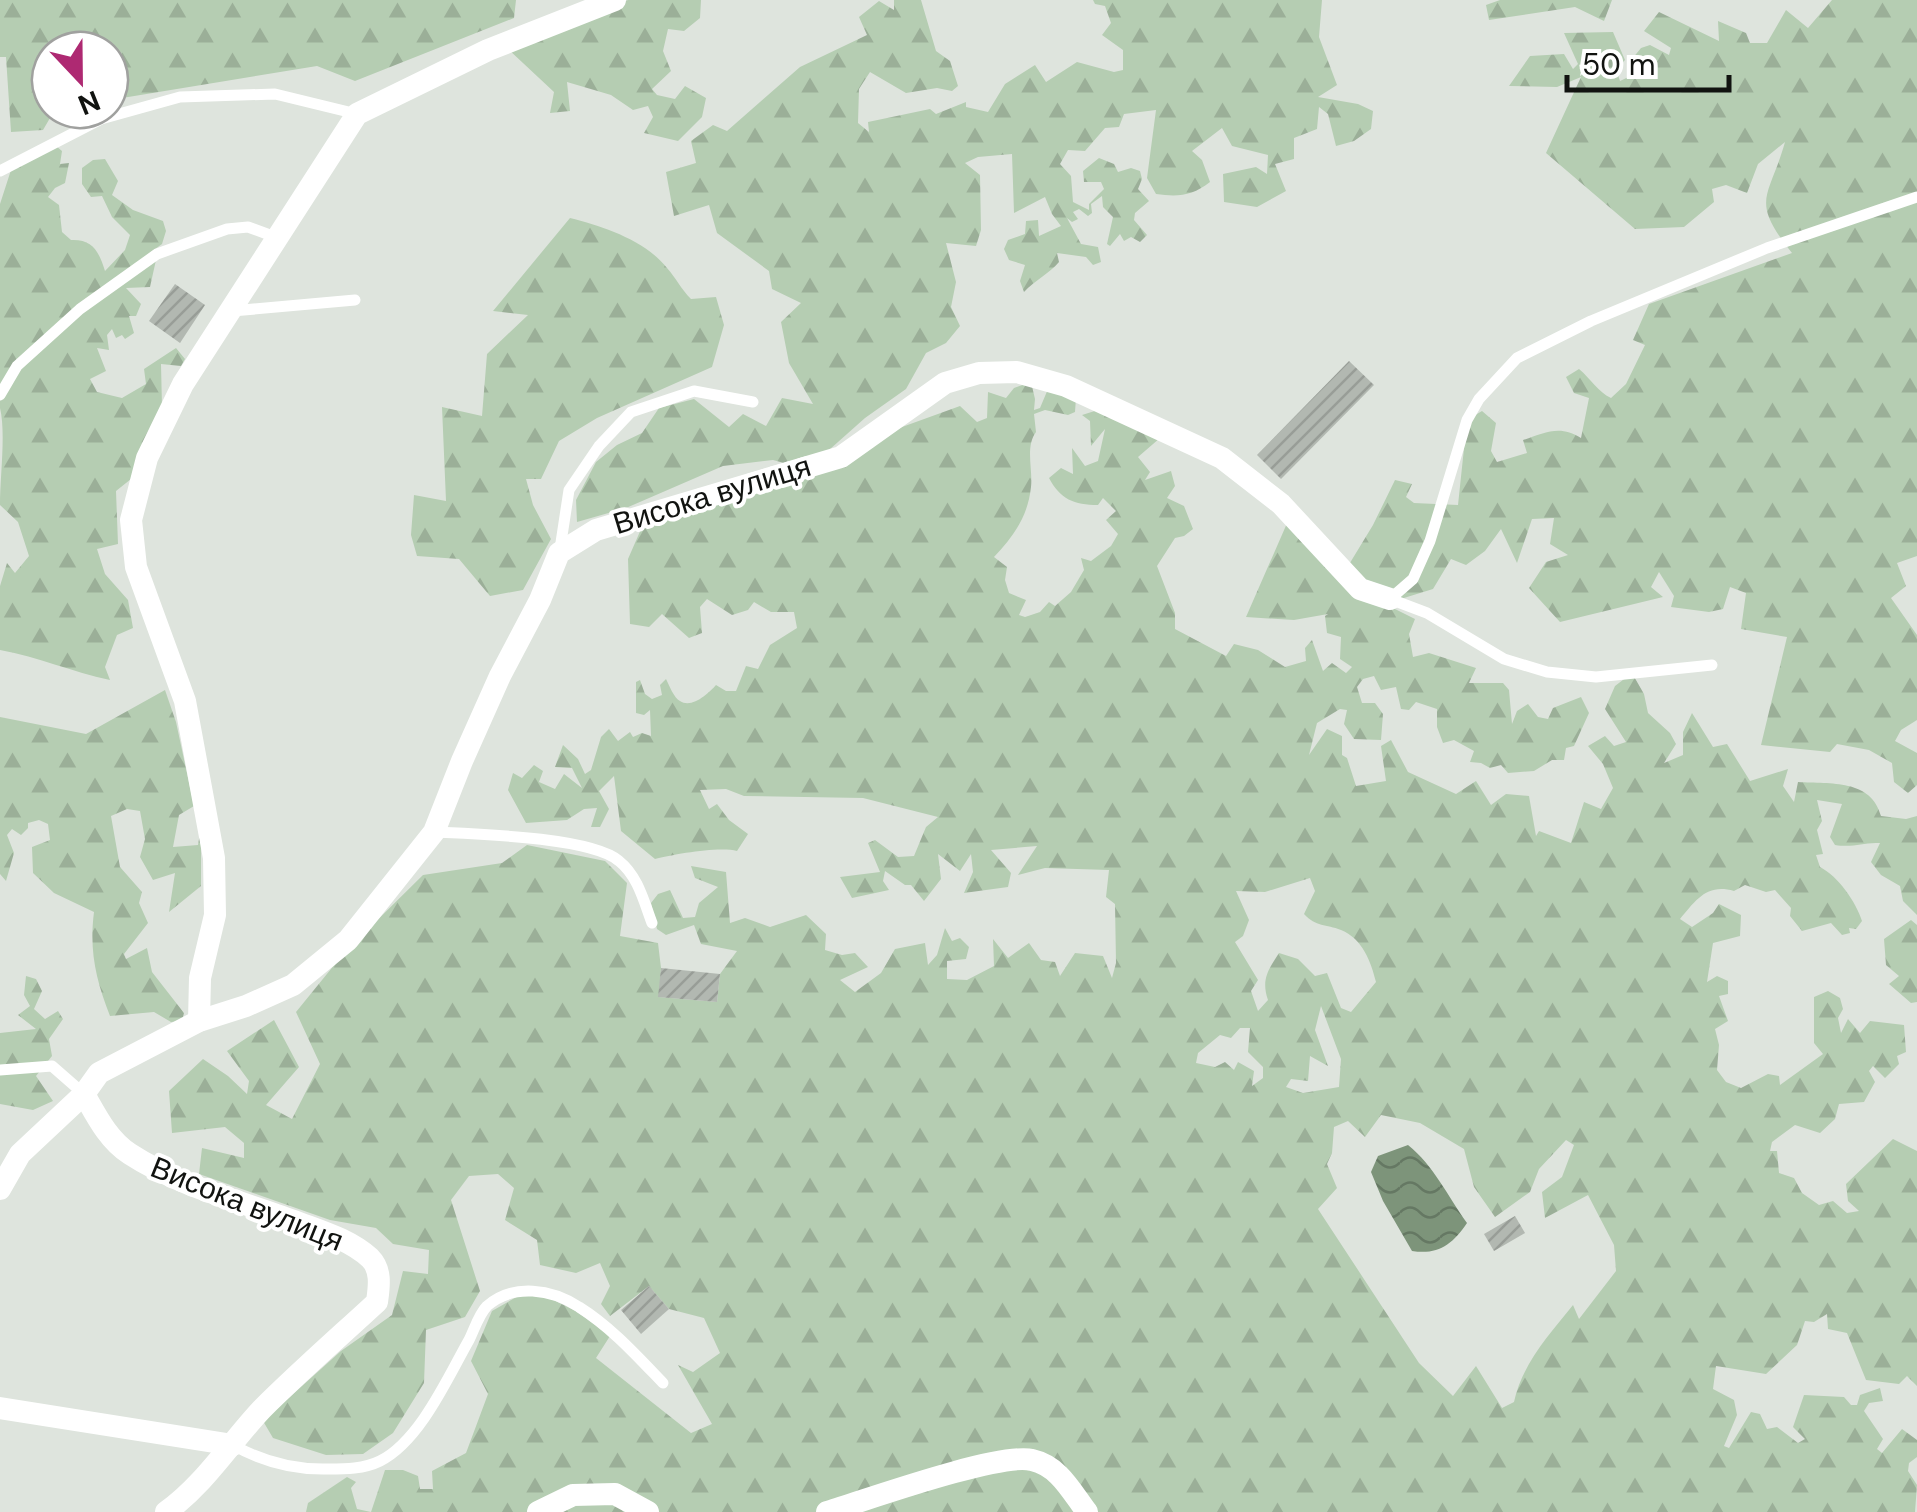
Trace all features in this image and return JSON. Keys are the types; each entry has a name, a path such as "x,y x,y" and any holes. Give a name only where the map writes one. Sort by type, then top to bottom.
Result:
{"street":[{"path":"199,1021 200,978 214,916 214,858 185,701 136,567 131,520 147,458 183,384 357,114 488,50 615,0"},
{"name":"Висока вулиця","path":"559,554 596,530 840,457 945,383 979,373 1017,372 1066,386 1222,458 1281,504 1360,589 1390,599"},
{"path":"0,1189 20,1154 84,1094 99,1073 199,1021 292,985 348,940 434,832 462,760 559,554"},
{"name":"Висока вулиця","path":"84,1094 102,1126 126,1152 166,1174 338,1238 370,1258 380,1281 377,1302 260,1411 182,1500 166,1512"},
{"path":"0,1408 233,1445"},
{"path":"827,1512 994,1462 1030,1459 1058,1472 1087,1512"},
{"path":"538,1512 573,1494 614,1494 648,1512"}],"lane":[{"path":"0,172 101,119 180,97 275,94 357,114"},
{"path":"1712,665 1596,677 1548,672 1504,658 1427,613 1390,599 1413,579 1430,541 1466,420 1479,399 1517,358 1591,321 1767,248 1917,197"},
{"path":"0,395 18,366 80,309 158,254 227,229 248,227 278,238"},
{"path":"232,311 355,300"},
{"path":"559,554 569,490 598,446 631,412 694,391 752,402"},
{"path":"434,832 598,848 620,862 637,884 652,923"},
{"path":"0,1070 52,1066 84,1094"},
{"path":"233,1445 260,1461 316,1469 353,1469 380,1461 404,1442 430,1409 485,1308 507,1294 530,1290 577,1305 614,1334 663,1383"}],"green space":[{"path":"0,0 516,0 514,18 355,81 317,66 130,97 130,30 30,30 30,130 43,130 11,132 6,57 0,57"},
{"path":"628,0 701,0 700,18 684,31 668,29 663,51 671,71 652,89 657,95 675,99 685,86 706,98 702,117 678,141 644,133 653,117 648,106 633,110 611,95 567,82 570,111 550,113 554,92 508,49"},
{"path":"894,0 921,0 936,51 950,61 958,86 952,91 937,88 906,93 870,72 859,89 858,123 869,132 868,122 930,109 936,114 966,102 966,107 988,112 1005,84 1035,65 1046,82 1077,62 1114,72 1123,70 1123,50 1102,35 1111,23 1105,6 1093,0 1322,0 1319,37 1337,85 1318,97 1358,104 1373,111 1371,129 1354,141 1336,146 1328,114 1319,107 1317,129 1294,138 1294,159 1275,164 1286,191 1257,207 1224,202 1223,174 1256,167 1267,174 1268,155 1232,146 1222,128 1192,151 1202,160 1210,182 1184,194 1156,194 1147,178 1156,110 1124,114 1119,127 1105,128 1085,151 1068,150 1060,164 1071,176 1073,202 1089,210 1089,204 1104,189 1101,182 1084,182 1083,171 1099,158 1114,164 1118,172 1131,168 1140,171 1138,189 1149,201 1135,213 1134,220 1147,235 1140,242 1131,237 1124,241 1120,234 1110,246 1107,244 1113,217 1103,207 1102,196 1091,204 1092,213 1088,216 1079,209 1073,212 1078,219 1072,222 1067,218 1081,244 1098,247 1101,262 1093,265 1086,257 1057,253 1059,262 1024,292 1020,281 1025,265 1009,260 1004,249 1008,240 1025,234 1026,221 1038,220 1039,236 1061,226 1045,197 1014,213 1012,154 978,157 965,163 980,175 981,230 976,246 946,243 956,282 951,307 960,326 946,343 926,353 906,389 829,450 791,465 773,460 723,466 626,508 577,522 576,500 596,462 617,445 642,433 659,408 694,399 729,427 743,414 766,426 782,398 813,404 789,363 781,322 801,303 772,289 769,271 717,233 709,205 674,216 666,172 696,163 691,141 713,125 727,131 800,67 867,35 859,17 879,1 894,10"},
{"path":"1500,0 1612,0 1604,21 1575,7 1489,20 1486,5"},
{"path":"1832,0 1917,0 1917,556 1897,563 1906,586 1891,598 1917,635 1917,720 1901,730 1895,741 1917,753 1917,785 1908,793 1894,782 1892,763 1869,750 1837,744 1830,752 1761,745 1787,637 1741,629 1746,593 1730,587 1723,609 1709,612 1671,607 1674,596 1659,572 1651,587 1663,597 1560,622 1529,588 1546,562 1568,555 1550,544 1554,518 1532,519 1517,563 1501,529 1485,551 1466,565 1451,559 1433,589 1391,602 1389,606 1415,619 1409,634 1413,657 1429,653 1476,668 1469,683 1503,683 1509,690 1512,724 1517,711 1528,704 1538,717 1548,719 1553,708 1581,697 1589,713 1574,746 1566,748 1564,760 1552,760 1534,771 1508,773 1501,765 1490,768 1470,762 1474,751 1454,740 1443,743 1437,727 1437,709 1416,702 1409,710 1401,709 1396,687 1381,690 1374,676 1363,679 1357,687 1362,703 1375,703 1383,714 1381,740 1354,739 1344,724 1347,710 1340,709 1317,723 1309,755 1327,729 1342,736 1342,755 1347,758 1356,786 1386,781 1381,746 1391,740 1408,772 1456,794 1476,781 1491,805 1506,794 1529,796 1536,836 1539,831 1571,843 1584,802 1601,809 1613,788 1603,764 1588,746 1605,736 1614,746 1626,742 1605,709 1615,686 1632,673 1644,694 1648,713 1676,744 1664,763 1683,755 1683,732 1692,713 1713,747 1727,744 1750,781 1788,769 1783,786 1794,802 1798,782 1836,784 1868,795 1881,816 1917,816 1917,915 1903,901 1900,886 1881,875 1871,862 1880,843 1835,845 1830,837 1842,804 1817,800 1822,821 1817,830 1823,854 1816,855 1820,867 1840,883 1855,906 1862,921 1856,929 1849,928 1850,933 1842,935 1831,923 1802,931 1790,916 1791,908 1775,890 1766,892 1745,885 1734,891 1709,891 1680,919 1692,927 1719,904 1741,915 1740,936 1713,943 1707,982 1717,976 1728,981 1728,994 1719,996 1728,1021 1715,1029 1719,1045 1717,1070 1726,1082 1741,1088 1768,1074 1779,1076 1780,1085 1823,1054 1814,1043 1814,997 1828,991 1840,998 1841,1033 1848,1019 1860,1033 1870,1021 1904,1025 1906,1052 1897,1056 1899,1064 1885,1078 1873,1066 1869,1071 1875,1082 1864,1102 1839,1104 1835,1119 1820,1133 1795,1125 1772,1142 1770,1151 1777,1151 1779,1173 1794,1178 1802,1193 1819,1205 1833,1201 1847,1213 1859,1211 1848,1201 1846,1184 1893,1139 1917,1151 1917,1386 1907,1376 1899,1384 1866,1380 1847,1333 1828,1329 1827,1314 1814,1322 1805,1321 1797,1345 1766,1374 1716,1366 1713,1389 1734,1400 1737,1415 1724,1446 1729,1448 1751,1412 1760,1414 1767,1429 1777,1427 1798,1443 1805,1439 1793,1427 1804,1395 1844,1397 1851,1405 1857,1405 1860,1395 1880,1388 1883,1401 1869,1403 1864,1411 1883,1439 1877,1449 1882,1453 1902,1429 1917,1440 1917,1457 1909,1463 1908,1471 1917,1485 1915,1512 371,1512 385,1470 403,1470 418,1476 420,1489 433,1489 432,1471 466,1453 488,1394 471,1361 492,1311 520,1295 547,1297 576,1311 610,1336 596,1358 691,1433 712,1424 678,1365 693,1372 720,1353 704,1318 669,1309 649,1286 610,1316 601,1304 610,1286 600,1263 576,1273 540,1265 537,1240 505,1220 514,1188 498,1174 469,1176 451,1200 480,1291 465,1317 426,1330 424,1383 393,1433 363,1454 326,1455 273,1438 263,1421 341,1351 392,1315 403,1271 428,1274 429,1250 393,1244 376,1228 330,1220 199,1174 202,1148 244,1158 244,1143 225,1127 172,1133 169,1091 203,1059 247,1094 249,1081 227,1051 274,1020 299,1067 266,1105 292,1119 320,1064 296,1012 344,953 423,875 502,863 527,845 605,861 627,883 620,936 658,943 659,997 717,1002 720,974 737,951 701,944 694,925 666,935 657,929 651,903 658,894 670,890 683,918 695,917 699,903 718,887 695,878 691,866 726,872 730,923 745,918 770,927 806,915 826,934 825,950 842,955 855,953 868,967 840,980 855,992 881,973 895,949 925,943 928,965 937,955 945,928 952,941 960,938 969,947 966,959 947,961 947,979 967,980 994,966 993,939 1008,958 1029,943 1041,960 1055,962 1060,976 1075,953 1103,956 1112,978 1116,963 1115,904 1106,897 1109,870 1045,868 1018,875 1037,846 991,850 1011,873 1008,887 964,893 973,872 971,854 960,871 938,854 941,879 924,901 911,885 885,871 883,881 889,890 852,898 840,877 880,872 868,843 875,840 898,857 914,856 926,827 938,817 863,798 744,796 726,789 700,790 709,809 717,804 729,820 748,834 737,851 709,850 655,859 621,831 614,776 599,791 609,809 600,827 591,827 597,808 584,809 567,820 526,823 508,790 513,773 522,778 534,765 543,771 539,782 555,789 564,774 582,788 572,768 555,767 563,745 578,759 585,774 591,770 601,737 609,729 618,741 630,732 633,737 642,733 651,736 650,710 644,715 636,713 636,682 640,680 645,694 652,699 662,695 660,685 666,679 676,697 685,703 700,699 716,685 736,691 746,666 758,669 770,645 797,628 794,612 771,612 754,602 748,610 732,615 707,599 700,607 702,633 689,638 662,614 649,627 630,624 628,559 645,520 960,406 977,422 987,418 988,392 1006,398 1014,388 1031,382 1034,410 1040,408 1048,389 1076,398 1075,412 1068,415 1045,410 1034,414 1036,432 1031,444 1027,507 1014,533 994,557 1007,567 1009,593 1026,600 1019,615 1040,612 1049,602 1055,606 1071,592 1084,570 1081,558 1091,561 1111,546 1118,534 1106,520 1116,511 1103,498 1098,505 1075,502 1063,496 1049,478 1061,468 1073,474 1072,448 1085,466 1098,461 1105,429 1091,446 1090,421 1082,415 1101,409 1160,438 1138,457 1150,472 1145,480 1171,471 1175,486 1167,498 1184,506 1193,529 1175,538 1157,566 1175,613 1175,629 1226,656 1234,644 1258,650 1285,667 1306,661 1305,648 1312,640 1323,671 1332,663 1346,673 1352,667 1340,659 1341,637 1327,633 1328,614 1294,620 1246,617 1288,521 1342,576 1395,480 1412,484 1406,497 1414,503 1458,505 1467,420 1482,411 1496,423 1491,451 1497,462 1527,453 1523,440 1545,433 1566,431 1581,438 1589,398 1574,393 1566,377 1579,369 1611,398 1626,384 1645,345 1633,340 1649,304 1792,253 1771,221 1766,199 1785,142 1758,164 1747,193 1726,185 1712,189 1714,202 1684,227 1635,229 1546,153 1581,77 1557,87 1509,86 1530,56 1564,54 1573,69 1578,64 1564,33 1613,32 1625,60 1616,69 1620,81 1639,72 1632,59 1641,48 1650,45 1669,55 1671,48 1644,31 1659,12 1719,41 1718,21 1746,33 1750,43 1767,43 1786,10 1808,28","holes":["1310,878 1315,891 1304,914 1349,934 1360,945 1376,982 1351,1012 1341,1008 1327,973 1315,976 1298,959 1279,953 1267,975 1268,1000 1258,1011 1251,991 1258,980 1235,942 1243,936 1249,920 1236,891 1265,892","1321,1006 1341,1059 1339,1087 1303,1093 1286,1087 1291,1079 1308,1081 1310,1056 1328,1066 1315,1030","1240,1028 1250,1028 1248,1052 1263,1067 1263,1078 1252,1086 1254,1071 1238,1062 1234,1070 1225,1062 1215,1067 1196,1063 1198,1053 1220,1035 1231,1038","1381,1115 1420,1123 1464,1149 1474,1187 1495,1217 1530,1192 1539,1169 1566,1140 1574,1145 1562,1177 1542,1192 1545,1218 1588,1195 1614,1245 1616,1271 1579,1319 1573,1305 1546,1339 1523,1375 1514,1402 1502,1408 1476,1366 1453,1396 1419,1363 1318,1209 1337,1188 1327,1164 1334,1127 1348,1121 1365,1137"]},
{"path":"56,146 62,151 60,164 69,163 65,183 48,197 59,205 62,232 71,240 94,248 105,271 125,250 130,235 112,217 102,196 91,197 82,184 82,168 93,160 105,159 118,181 112,195 133,210 163,221 166,231 162,244 151,252 156,260 150,287 126,288 141,304 136,316 129,316 134,333 125,339 122,335 116,338 112,329 107,335 109,350 97,348 106,371 90,379 97,392 122,398 146,384 144,369 176,348 185,359 181,366 161,364 162,407 131,479 116,491 118,544 97,549 105,574 128,600 133,628 117,635 105,667 110,680 0,650 0,586 7,563 15,573 29,556 18,522 0,505 0,204 11,170"},
{"path":"570,218 609,230 647,250 691,299 716,297 724,325 712,367 597,418 559,441 541,479 526,479 533,505 551,539 523,590 490,596 459,559 417,556 411,535 414,495 446,501 442,407 482,416 487,354 528,315 493,311"},
{"path":"165,690 194,806 179,815 173,847 198,845 201,827 201,886 169,912 175,873 153,880 140,857 145,839 140,811 127,809 111,816 120,867 142,892 139,903 148,923 124,954 126,959 147,948 152,972 184,1013 182,1021 171,1022 154,1012 110,1016 95,965 94,912 54,893 33,873 32,847 50,840 48,824 39,820 28,823 21,835 12,829 7,835 14,853 6,881 0,874 0,717 86,734"},
{"path":"1911,920 1917,925 1917,1002 1911,1003 1889,984 1899,976 1886,965 1884,939"},
{"path":"26,976 36,979 42,991 34,1009 45,1019 58,1011 63,1019 49,1039 52,1056 36,1076 53,1101 33,1110 0,1104 0,1033 36,1029 18,1015 30,1006 24,995"},
{"path":"347,1477 356,1482 351,1488 357,1509 371,1512 306,1512 308,1503"}],"water":[{"path":"1408,1145 1433,1172 1467,1223 1450,1243 1437,1250 1412,1251 1371,1172 1378,1156"}],"building":[{"path":"175,284 205,305 180,343 149,321"},
{"path":"1349,361 1374,385 1281,479 1257,455"},
{"path":"661,968 720,974 717,1002 658,997"},
{"path":"1515,1216 1525,1233 1494,1251 1484,1234"},
{"path":"649,1286 669,1309 641,1334 621,1310"}]}
